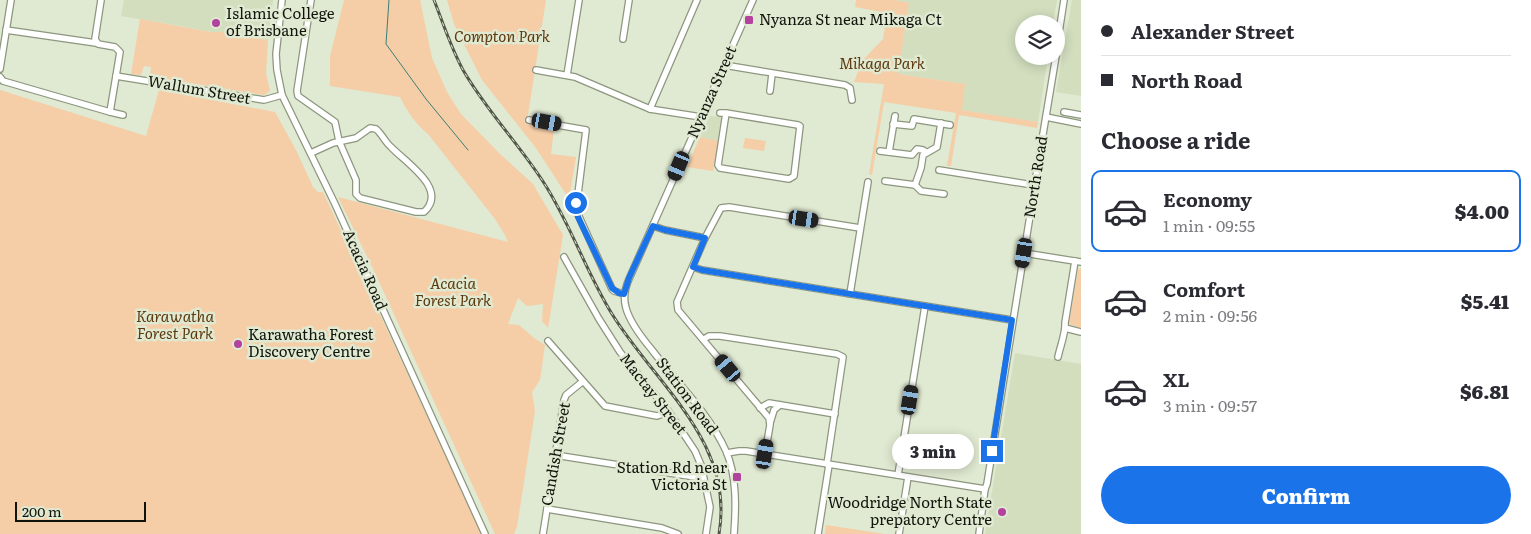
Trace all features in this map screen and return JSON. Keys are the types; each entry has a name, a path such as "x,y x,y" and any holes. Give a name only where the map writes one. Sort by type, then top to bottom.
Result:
{"street":[{"path":"0,70 11,0"},
{"path":"96,43 94,38 101,0"},
{"name":"Acacia Road","path":"282,0 276,54 282,95 311,153 485,534"},
{"path":"311,0 297,94 335,122 339,141 356,180 356,191 360,198 416,212 426,210 431,196 430,187 376,129 370,128 356,138 339,141 311,153"},
{"path":"567,75 579,0"},
{"path":"623,39 629,0"},
{"path":"650,109 697,0"},
{"name":"Nyanza Street","path":"624,294 629,278 753,0"},
{"path":"1062,15 1064,0"},
{"path":"6,30 118,48 120,52 110,112"},
{"path":"724,65 845,85 850,88 852,100"},
{"name":"North Road","path":"979,534 1012,320 1015,314 1033,197 1033,185 1055,65"},
{"path":"536,70 567,75 650,109 701,117"},
{"path":"770,91 772,74"},
{"name":"Wallum Street","path":"116,76 264,100 282,95"},
{"path":"0,77 3,81 123,115"},
{"path":"1064,112 1081,115"},
{"path":"723,113 800,126 794,176 789,179 718,166 723,113"},
{"path":"889,152 895,116"},
{"path":"1046,117 1081,124"},
{"path":"894,124 912,126 914,119 950,126"},
{"path":"529,120 586,130 576,210 612,288 624,294"},
{"path":"916,185 923,155 937,147 941,123"},
{"path":"880,151 912,155 917,149 926,152"},
{"path":"939,170 1033,185"},
{"path":"885,181 916,185 921,190 944,194"},
{"path":"850,294 868,182"},
{"path":"770,425 769,418 762,409 676,306 705,238 720,208 729,207 860,228"},
{"path":"653,226 705,238"},
{"path":"1024,253 1078,261 1058,357"},
{"name":"Mactay Street","path":"564,257 598,319 620,352 669,412 695,451 701,464 710,507 706,534"},
{"path":"568,263 575,260"},
{"path":"693,267 1012,320"},
{"name":"Station Road","path":"624,294 625,306 634,325 657,357 697,405 727,453 735,495 734,534"},
{"path":"898,475 925,306"},
{"path":"1065,328 1081,332"},
{"path":"704,339 709,336 720,336 828,352 844,357 818,534"},
{"path":"548,341 601,403 610,408 656,416 669,412"},
{"name":"Candish Street","path":"543,534 564,400 566,395 582,382"},
{"path":"752,398 779,405 836,414"},
{"path":"762,409 769,403"},
{"path":"765,454 773,411 779,405"},
{"path":"762,409 779,405"},
{"path":"727,453 739,451 765,454 985,489"},
{"path":"556,456 703,477"},
{"path":"899,534 908,477"},
{"path":"547,509 662,528 678,534"}],"shaded area":[{"name":"Islamic College of Brisbane","path":"124,0 273,0 268,40 121,16"},
{"path":"895,0 1057,0 1054,15 1015,15 1015,65 1047,65 1038,122 961,110 965,84 898,74 909,3"},
{"path":"1072,0 1081,0 1081,96 1056,92 1061,65 1065,65 1065,40"},
{"path":"710,116 723,117 719,141 700,137"},
{"path":"1015,353 1081,364 1081,534 985,534"}],"green space":[{"name":"Acacia Forest Park","path":"344,0 420,0 432,58 447,92 461,114 533,184 563,235 548,328 542,321 543,304 527,306 518,298 508,324 519,325 545,345 540,380 532,392 535,411 517,527 514,534 495,534 338,197 508,242 495,219 428,134 419,126 400,97 330,86 330,56"},
{"name":"Compton Park","path":"447,0 546,0 527,121 536,123 539,129 548,127 554,129 551,154 576,157 569,199 536,148 482,80 454,24"},
{"name":"Mikaga Park","path":"856,0 895,0 909,3 898,74 965,84 962,110 1038,122 1037,128 959,115 951,166 947,166 956,113 884,102 872,175 869,174 884,84 854,82 862,61 883,39 887,13 855,7"},
{"path":"140,19 268,40 266,73 270,91 264,95 153,77 150,74 151,67 144,66 141,75 131,74"},
{"name":"Karawatha Forest Park","path":"0,90 146,136 159,90 275,112 296,150 313,187 318,192 323,192 482,534 0,534"},
{"path":"700,137 719,141 713,171 687,167"},
{"path":"745,138 766,141 764,151 743,148"},
{"path":"1081,268 1081,328 1069,324 1078,270"},
{"path":"826,525 885,534 825,534"}],"waterway":[{"path":"389,0 386,44 426,99 468,150"}],"railway":[{"path":"434,0 451,44 472,85 544,183 554,199 594,282 612,314 688,416 704,443 715,471 721,501 719,534"}],"place":[{"name":"Nyanza St near Mikaga Ct","path":"749,20"},
{"name":"Islamic College of Brisbane","path":"216,23"},
{"name":"Karawatha Forest Discovery Centre","path":"238,344"},
{"name":"Station Rd near Victoria St","path":"737,477"},
{"name":"Woodridge North State prepatory Centre","path":"1002,512"}],"route":[{"path":"576,203 578,217 612,288 619,293 624,294 629,278 653,226 705,238 693,267 702,270 1012,320 992,451"}]}
